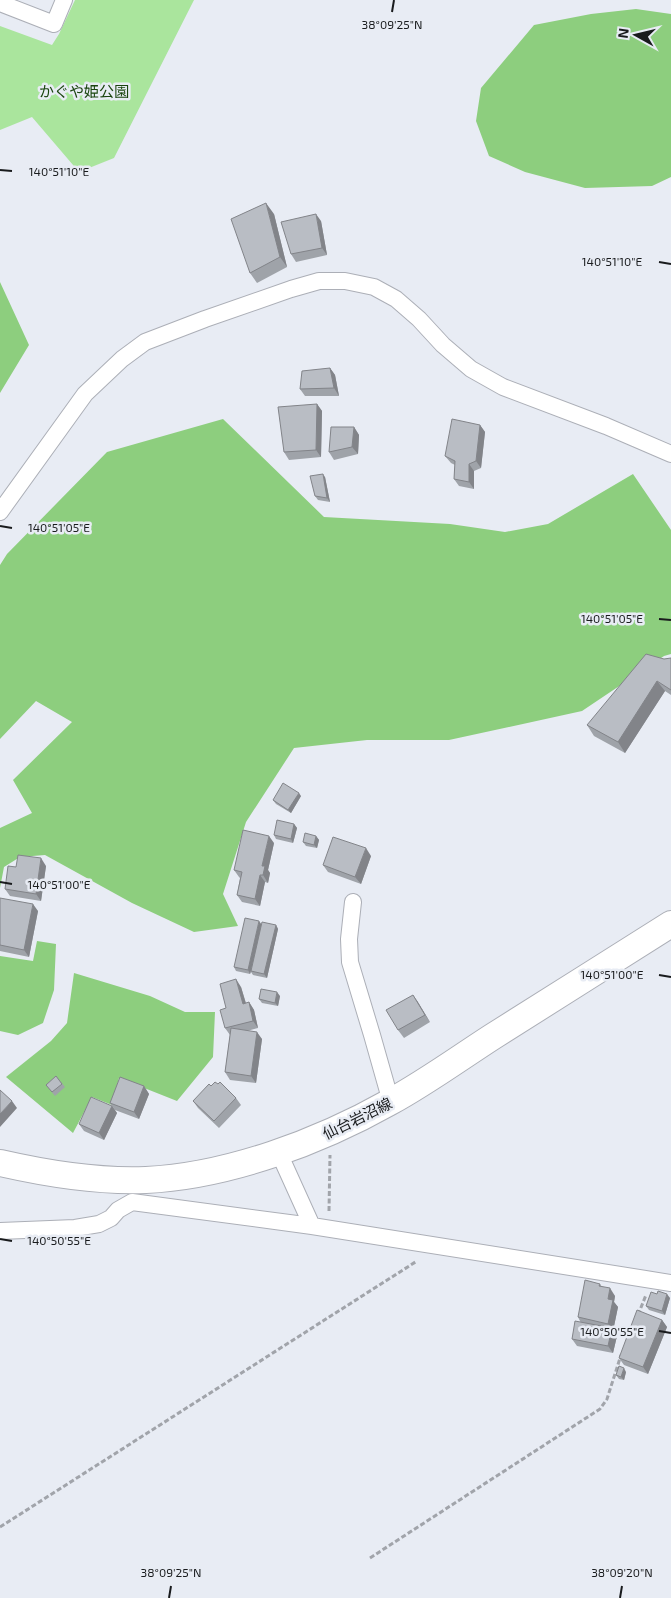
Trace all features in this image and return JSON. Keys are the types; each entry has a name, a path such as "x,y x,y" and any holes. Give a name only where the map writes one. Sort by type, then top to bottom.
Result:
{"main road":[{"name":"仙台岩沼線","path":"0,1163 53,1174 107,1179 147,1180 202,1173 279,1153 339,1128 391,1102 671,924"}],"street":[{"path":"0,3 54,24 64,0"},
{"path":"0,512 85,394 122,359 145,342 205,319 319,280 345,281 374,287 396,299 470,369 503,387 606,426 671,454"},
{"path":"353,902 348,939 350,962 391,1102"},
{"path":"279,1153 312,1226"},
{"path":"0,1231 75,1228 99,1224 111,1218 118,1210 132,1202 312,1226 671,1283"}],"path":[{"path":"0,1527 441,1246"},
{"path":"635,1322 652,1280"},
{"path":"370,1558 600,1409 607,1399 625,1348"}],"green space":[{"name":"かぐや姫公園","path":"75,0 194,0 114,158 79,172 32,117 0,130 0,26 52,45"},
{"path":"636,9 671,14 671,177 652,186 585,188 525,172 489,156 476,121 481,88 534,25 591,14"},
{"path":"0,282 29,345 0,393"},
{"path":"223,419 324,517 450,524 505,532 548,524 633,474 671,530 671,654 664,656 582,711 449,740 367,740 294,748 246,822 223,894 238,926 194,932 132,903 45,855 20,857 4,867 0,888 0,828 32,813 13,780 72,722 36,701 0,739 0,565 7,554 107,452"},
{"path":"37,941 56,944 54,990 43,1023 18,1035 0,1031 0,956 33,961"},
{"path":"74,973 150,996 185,1012 215,1012 213,1057 177,1101 119,1078 112,1105 92,1097 73,1133 6,1077 51,1041 67,1023"}],"building":[{"path":"266,203 280,257 250,273 231,219"},
{"path":"316,214 322,248 291,254 281,222"},
{"path":"330,368 334,388 300,389 302,371"},
{"path":"317,404 316,450 284,452 278,407"},
{"path":"452,419 480,425 476,461 469,464 469,482 454,479 455,461 445,456"},
{"path":"331,427 354,427 352,447 329,452"},
{"path":"323,474 327,498 315,496 310,476"},
{"path":"646,654 664,659 671,658 671,690 657,681 618,742 587,725"},
{"path":"283,783 299,793 288,810 273,800"},
{"path":"277,820 294,824 291,839 274,835"},
{"path":"243,830 269,836 262,866 265,866 263,875 260,875 255,899 237,895 242,872 234,870"},
{"path":"305,833 316,836 314,845 303,842"},
{"path":"333,837 366,848 355,877 323,865"},
{"path":"18,855 41,858 36,894 5,889 8,866 16,867"},
{"path":"0,898 33,904 24,950 0,945"},
{"path":"245,918 259,921 248,970 234,967"},
{"path":"262,922 276,925 264,974 251,971"},
{"path":"236,979 243,1004 249,1002 253,1021 225,1028 220,1010 226,1008 220,984"},
{"path":"261,989 277,992 275,1003 259,999"},
{"path":"413,995 425,1015 398,1030 386,1010"},
{"path":"231,1028 257,1032 251,1076 225,1072"},
{"path":"56,1076 62,1084 52,1092 46,1085"},
{"path":"120,1077 144,1086 134,1112 110,1103"},
{"path":"215,1082 218,1084 220,1082 236,1098 214,1121 193,1101 209,1084 211,1086"},
{"path":"0,1090 12,1101 0,1114"},
{"path":"91,1097 112,1106 99,1133 79,1124"},
{"path":"585,1280 610,1288 608,1299 613,1300 608,1324 578,1317"},
{"path":"658,1291 667,1294 662,1311 646,1306 651,1292 657,1294"},
{"path":"637,1310 662,1320 643,1367 619,1358"},
{"path":"575,1321 612,1328 608,1346 572,1339"},
{"path":"619,1366 624,1368 621,1377 616,1375"}]}
